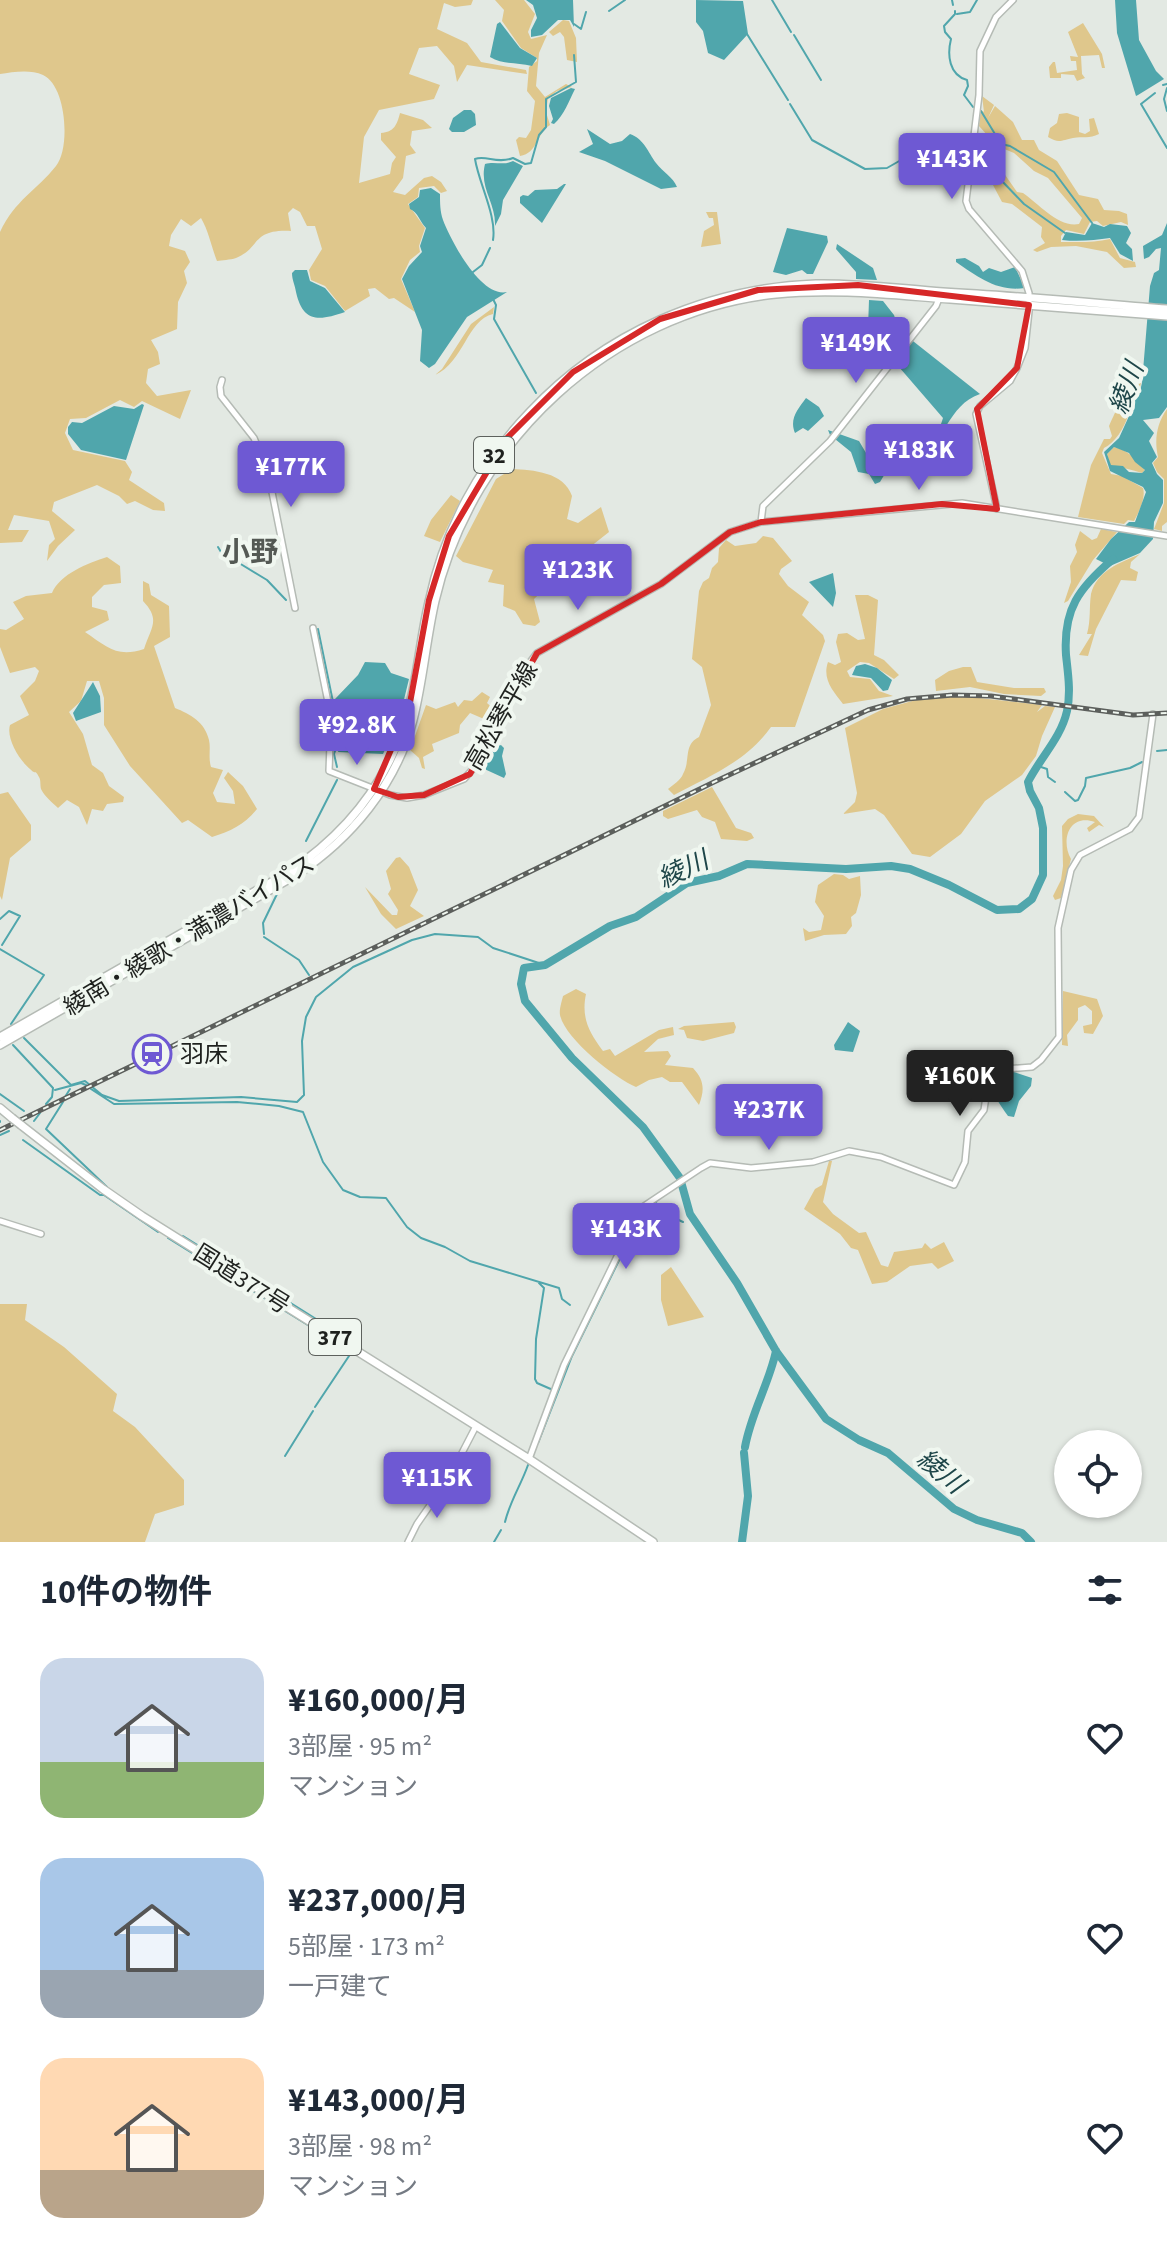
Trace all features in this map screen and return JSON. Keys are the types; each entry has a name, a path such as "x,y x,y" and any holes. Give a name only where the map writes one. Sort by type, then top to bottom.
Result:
{"highway":[{"name":"綾南・綾歌・満濃バイパス","path":"0,1045 307,868 346,835 377,790 390,762 409,708 429,600 449,536 463,506 491,459 519,423 549,393 595,356 625,337 676,313 726,297 817,284 1137,310 1167,309"},
{"name":"綾南・綾歌・満濃バイパス","path":"1137,310 1167,316"},
{"name":"綾南・綾歌・満濃バイパス","path":"0,1037 302,863 348,824 377,790"},
{"name":"国道377号","path":"0,1108 120,1202 529,1459 653,1542"}],"street":[{"path":"997,509 976,414 980,406 1010,381 1017,368 1025,348 1029,302 1026,282 1015,260 985,229 966,201 979,95 980,51 996,17 1013,0"},
{"path":"761,522 763,506 842,427 912,337 940,295"},
{"path":"222,380 221,396 254,438 268,472 295,608"},
{"name":"高松琴平線","path":"313,628 331,717 329,771 398,797 414,797 464,779 479,762 522,673 537,653 661,584 730,532 761,522 949,503 1167,536"},
{"path":"529,1459 564,1365 629,1232 635,1212 701,1168 710,1163 740,1168 813,1162 849,1151 881,1157 954,1185 965,1162 968,1131 984,1110 990,1070 1032,1067 1059,1037 1058,928 1071,870 1080,855 1130,829 1139,817 1153,714"},
{"path":"0,1221 41,1234"},
{"path":"408,1542 449,1478 477,1426"}],"highlighted area":[{"path":"858,285 1029,305 1017,368 977,409 997,509 942,504 761,522 730,532 661,584 537,653 470,774 424,795 398,797 374,789 409,708 429,600 449,536 507,438 573,372 660,319 758,290"}],"shaded area":[{"path":"0,0 473,0 471,5 455,7 444,3 437,29 467,43 481,62 526,70 527,74 467,65 457,82 454,66 437,46 419,48 409,74 440,85 434,99 379,110 364,137 359,183 390,174 396,157 381,140 381,133 394,127 400,113 423,120 432,128 412,131 410,145 416,153 406,156 403,178 393,192 405,195 424,178 432,176 447,191 441,193 434,186 419,188 418,197 408,204 425,228 420,252 410,260 401,279 415,312 375,288 368,289 370,296 345,311 325,286 311,280 309,270 322,249 315,226 307,226 300,212 293,208 288,213 291,231 269,233 244,254 217,261 201,218 191,226 181,219 171,235 169,246 185,251 190,262 184,271 187,283 178,302 177,329 151,340 160,364 148,369 146,383 157,396 191,390 180,419 142,401 134,407 120,400 86,418 70,419 65,433 73,450 125,461 132,472 129,480 164,503 165,511 153,510 135,501 127,504 119,496 97,485 54,502 52,511 75,530 47,561 49,545 55,539 49,521 14,515 8,530 29,530 22,542 0,543 0,232 19,203 56,166 64,145 64,117 57,91 43,75 27,72 0,74"},
{"path":"495,0 524,0 535,14 528,32 531,39 547,35 539,53 536,86 545,97 566,84 572,87 557,91 548,98 546,112 550,125 534,147 520,156 516,140 526,138 531,130 535,101 527,91 529,67 537,58 521,48 502,21 504,10"},
{"path":"563,20 569,21 576,38 577,62 567,60 564,37 560,32 553,36 549,32"},
{"path":"1083,23 1102,54 1105,68 1102,68 1099,55 1081,56 1085,78 1077,81 1074,75 1061,74 1061,78 1050,78 1049,67 1053,62 1057,73 1077,70 1076,61 1071,61 1070,56 1078,57 1068,32"},
{"path":"982,96 994,105 988,118 995,106 1013,122 1022,140 1034,140 1039,150 1057,161 1079,195 1098,199 1104,210 1127,214 1128,225 1121,222 1103,226 1097,221 1090,222 1084,234 1066,230 1061,242 1110,239 1120,258 1135,262 1136,267 1124,268 1107,252 1076,246 1033,250 1045,243 1041,237 1042,227 1012,204 1002,202 993,185 977,178 992,165 994,156 999,154 1002,157 1001,169 1017,192 1064,222 1079,224 1082,218 1048,178 1034,171 1014,153 997,146 979,126 981,110 984,112"},
{"path":"1059,114 1079,117 1079,132 1085,134 1090,131 1089,119 1094,118 1099,134 1060,141 1048,137"},
{"path":"706,212 717,212 721,244 701,247 704,231 714,225 713,218 709,218"},
{"path":"494,307 493,314 477,324 453,361 435,375 471,324"},
{"path":"1141,383 1139,391 1124,403 1123,410 1128,416 1122,430 1102,453 1111,474 1122,476 1143,488 1138,513 1134,521 1128,520 1124,524 1078,517 1091,465 1104,439 1112,436 1109,426 1115,413 1125,396"},
{"path":"1167,409 1167,522 1162,526 1162,531 1154,529 1164,503 1164,479 1153,463 1158,457 1156,438 1159,426"},
{"path":"1114,447 1128,453 1145,470 1142,473 1110,465 1107,454"},
{"path":"512,469 555,477 572,496 567,519 578,523 601,507 609,532 576,558 565,560 550,584 534,599 540,622 535,626 523,624 515,611 503,606 504,585 488,582 493,570 463,562 456,556 496,479"},
{"path":"451,495 460,501 440,542 424,536 431,520"},
{"path":"1101,529 1117,532 1093,560 1064,603 1080,531 1092,540 1097,538"},
{"path":"763,536 773,538 792,561 779,574 788,586 809,602 802,615 823,635 825,641 795,727 771,727 739,758 674,795 668,789 682,776 691,744 699,737 711,705 702,667 692,659 699,591 718,562 719,548 726,540 735,546 756,543"},
{"path":"1140,554 1131,562 1130,568 1138,572 1136,581 1121,580 1096,629 1088,656 1079,655 1092,634 1087,634 1091,594 1098,579 1110,568"},
{"path":"107,557 120,566 121,583 104,585 92,597 92,607 107,611 109,620 85,632 119,652 144,649 153,619 143,601 143,581 149,584 151,595 169,606 170,637 154,646 175,708 196,720 207,734 211,767 223,770 213,793 217,802 235,804 233,791 224,778 228,772 243,786 257,809 231,830 212,837 188,820 182,823 130,766 104,725 104,698 99,681 87,681 81,701 69,712 83,734 92,765 103,773 109,786 124,797 123,802 107,804 103,811 92,809 87,825 79,807 67,800 58,808 46,797 36,772 26,765 14,748 10,725 29,715 20,696 35,681 39,671 35,667 10,673 0,647 0,629 6,630 24,619 13,602 26,596 52,593 68,575"},
{"path":"855,595 868,595 878,600 874,655 899,675 894,679 869,663 860,662 847,671 850,677 870,679 879,691 893,696 843,704 826,674 828,662 835,665 841,662 836,642 838,634 847,633 858,640 865,639"},
{"path":"963,667 971,667 977,682 1014,688 1044,688 1046,692 1041,696 1004,694 970,687 936,691 935,680"},
{"path":"482,692 490,697 487,703 497,712 495,717 489,713 484,719 470,713 460,725 459,733 432,744 434,751 423,757 425,769 422,768 419,758 410,750 426,705 436,709 455,702 458,707 464,700 472,701"},
{"path":"945,697 1042,705 1037,712 1045,706 1055,707 1036,756 1022,775 985,801 961,834 930,857 912,854 884,815 875,809 843,814 855,802 857,793 845,728 883,709 916,700"},
{"path":"712,787 736,828 751,833 754,838 747,841 721,839 715,822 702,817 697,810 668,819 663,816 663,811"},
{"path":"8,792 31,825 31,840 10,858 2,900 0,794"},
{"path":"1078,814 1094,816 1104,827 1099,825 1089,832 1087,828 1095,822 1086,820 1074,824 1067,836 1071,859 1061,898 1055,900 1053,896 1061,880 1063,866 1062,826"},
{"path":"400,857 409,867 418,890 410,906 424,916 396,929 381,914 365,887 392,915 397,915 398,910 388,894 391,889 386,871"},
{"path":"834,874 849,879 860,876 861,895 856,913 851,917 852,926 846,934 824,935 805,941 803,928 809,932 821,930 824,916 815,902 818,885"},
{"path":"576,989 586,994 585,1018 594,1037 603,1051 610,1049 615,1056 659,1030 673,1027 674,1035 658,1039 644,1052 668,1051 671,1056 665,1065 693,1068 702,1085 699,1105 682,1082 670,1082 662,1077 636,1087 592,1057 571,1035 560,1015 563,996"},
{"path":"1063,991 1097,999 1103,1016 1093,1034 1084,1033 1083,1026 1092,1024 1092,1011 1085,1005 1078,1008 1078,1020 1067,1035 1068,1046 1062,1045"},
{"path":"734,1022 734,1033 703,1041 687,1038 684,1030 678,1029 684,1026"},
{"path":"829,1161 832,1161 823,1202 833,1214 859,1233 866,1232 881,1265 888,1267 894,1252 922,1248 925,1243 931,1249 944,1242 954,1261 938,1269 932,1263 910,1266 887,1282 872,1284 858,1250 851,1248 840,1234 804,1209 815,1189 822,1185"},
{"path":"671,1267 704,1317 668,1326 661,1300 661,1275"},
{"path":"0,1304 27,1304 25,1320 64,1347 117,1394 113,1411 135,1427 184,1480 184,1505 155,1514 145,1542 0,1542"}],"water":[{"path":"526,0 573,0 574,27 570,20 558,20 542,35 531,37 537,18 533,5"},
{"path":"696,0 743,1 748,34 724,60 708,53 703,31 696,22"},
{"path":"1115,0 1136,0 1139,40 1156,71 1164,79 1136,96 1117,33"},
{"path":"500,22 520,48 537,58 532,66 490,57"},
{"path":"575,89 563,112 554,124 551,123 551,98"},
{"path":"464,110 475,114 476,125 464,132 452,132 449,129 453,118"},
{"path":"587,129 610,144 622,141 630,134 635,136 677,187 661,189 605,161 579,152 593,144"},
{"path":"513,161 523,166 503,200 495,226 484,181 485,164"},
{"path":"564,184 542,223 520,203 523,195 528,196 535,190 557,189"},
{"path":"431,188 440,194 443,220 468,266 487,286 507,292 467,317 435,364 429,368 420,361 422,330 402,279 422,252 420,246 426,228 409,204 419,197 420,190"},
{"path":"1092,223 1104,227 1110,224 1127,226 1131,233 1126,243 1132,249 1133,261 1120,254 1110,238 1062,240 1066,232 1085,235"},
{"path":"1167,223 1167,407 1159,418 1143,420 1154,433 1149,441 1157,457 1152,463 1163,480 1163,503 1154,522 1153,539 1140,553 1110,566 1096,559 1111,539 1129,522 1135,522 1146,492 1143,487 1110,471 1104,452 1119,438 1129,416 1125,406 1140,391 1150,286 1154,273 1159,270 1161,248 1144,259 1143,246 1162,235","holes":["1114,447 1129,453 1145,470 1142,473 1111,465 1107,454"]},
{"path":"787,228 827,236 828,242 813,274 802,270 786,275 773,272"},
{"path":"837,244 873,268 877,280 856,279 856,272 836,249"},
{"path":"965,258 983,272 989,268 1001,272 1015,267 1025,288 1006,288 988,282 956,262 956,259"},
{"path":"307,270 310,281 325,288 345,312 320,318 308,314 296,292 292,273"},
{"path":"869,300 883,301 894,315 899,330 980,394 964,403 946,426 941,424 943,418 899,367 888,348 868,328"},
{"path":"806,398 819,407 824,416 808,431 803,428 795,433 794,419"},
{"path":"142,404 126,460 81,450 68,434 72,422 82,423 114,406 134,409"},
{"path":"828,430 859,441 869,458 882,469 889,467 880,482 875,484 869,474 858,472 851,452"},
{"path":"833,573 836,593 833,607 809,582"},
{"path":"365,662 385,663 391,673 409,679 399,720 383,754 338,752 343,738 335,699 358,675"},
{"path":"865,664 877,668 892,680 888,690 883,691 871,678 852,675 856,666"},
{"path":"93,682 100,696 101,712 76,721 73,713"},
{"path":"501,745 504,748 504,778 480,767 492,748"},
{"path":"848,1022 860,1031 853,1052 835,1050 834,1045"},
{"path":"995,1071 1014,1072 1032,1078 1031,1086 1019,1101 1014,1117 1008,1116 993,1090 990,1079"}],"waterway":[{"path":"609,11 625,0"},
{"path":"772,0 791,32"},
{"path":"952,0 953,5"},
{"path":"957,14 970,12 977,0"},
{"path":"955,11 944,26 945,32 951,39 949,51 953,69 967,80 964,95 973,107"},
{"path":"574,24 581,29 586,12"},
{"path":"747,34 788,100"},
{"path":"794,35 821,80"},
{"path":"493,240 490,210 475,159 513,158 525,164 531,163 539,135 546,127 546,99 576,82 574,55"},
{"path":"1163,85 1167,84"},
{"path":"1167,88 1164,99 1167,111"},
{"path":"1155,93 1141,104 1167,148"},
{"path":"790,104 812,140 865,169 887,168 908,156 963,160"},
{"path":"981,111 1001,144 1010,146 1054,172 1092,223"},
{"path":"974,157 984,149 996,156 998,161 986,178 1000,179 1024,204 1065,233"},
{"path":"473,272 482,265 490,248"},
{"path":"493,299 496,305 494,319 536,393"},
{"path":"218,547 221,552 267,580 286,600"},
{"name":"綾川","path":"1031,1542 1022,1533 977,1520 954,1509 888,1453 859,1440 826,1419 776,1351 737,1283 690,1214 680,1178 643,1127 572,1058 525,1001 521,984 524,968 545,965 610,926 636,917 687,883 719,876 747,864 846,869 891,866 910,869 997,910 1019,909 1032,899 1043,875 1043,828 1028,782 1055,739 1067,711 1067,625 1082,590 1113,559"},
{"path":"318,629 340,736 334,754 337,767"},
{"path":"1157,751 1167,750"},
{"path":"1065,792 1075,801 1078,800 1086,778 1130,768 1142,762"},
{"path":"1038,766 1047,769 1048,777 1055,782"},
{"path":"306,841 337,780"},
{"path":"264,934 263,923 277,894"},
{"path":"0,919 9,911 20,916 2,945"},
{"path":"24,1038 71,1085 85,1081 102,1095 119,1101 241,1097 297,1102 304,1095 302,1041 306,1017 316,997 353,967 412,940 435,934 478,937 493,948 545,965"},
{"path":"264,937 299,960 309,975"},
{"path":"0,949 44,975 11,1024"},
{"path":"13,1045 53,1088 52,1097 46,1104"},
{"path":"55,1090 81,1083 86,1085"},
{"path":"65,1097 70,1089"},
{"path":"91,1089 114,1104 237,1102 303,1112 323,1162 343,1190 360,1197 386,1198 407,1227 421,1238 470,1261 559,1288 562,1299 570,1305"},
{"path":"0,1094 24,1111"},
{"path":"63,1102 46,1129 107,1187"},
{"path":"34,1121 40,1113"},
{"path":"0,1135 9,1131"},
{"path":"23,1140 158,1232"},
{"path":"655,1202 668,1215 683,1222"},
{"path":"538,1443 572,1356 638,1216"},
{"path":"183,1236 215,1256"},
{"path":"168,1238 348,1350"},
{"path":"231,1266 266,1288"},
{"path":"539,1283 544,1288 536,1339 535,1379 553,1390"},
{"path":"289,1302 356,1344"},
{"path":"745,1447 776,1351"},
{"path":"315,1407 351,1353"},
{"path":"285,1456 313,1411"},
{"path":"742,1542 748,1496 744,1453"},
{"path":"505,1522 528,1465"},
{"path":"494,1542 501,1530"}],"railway":[{"path":"0,1130 868,710 907,699 953,695 991,696 1133,715 1167,713"}],"place":[{"name":"羽床","path":"152,1054"}],"district":[{"name":"小野","path":"250,551"}]}
